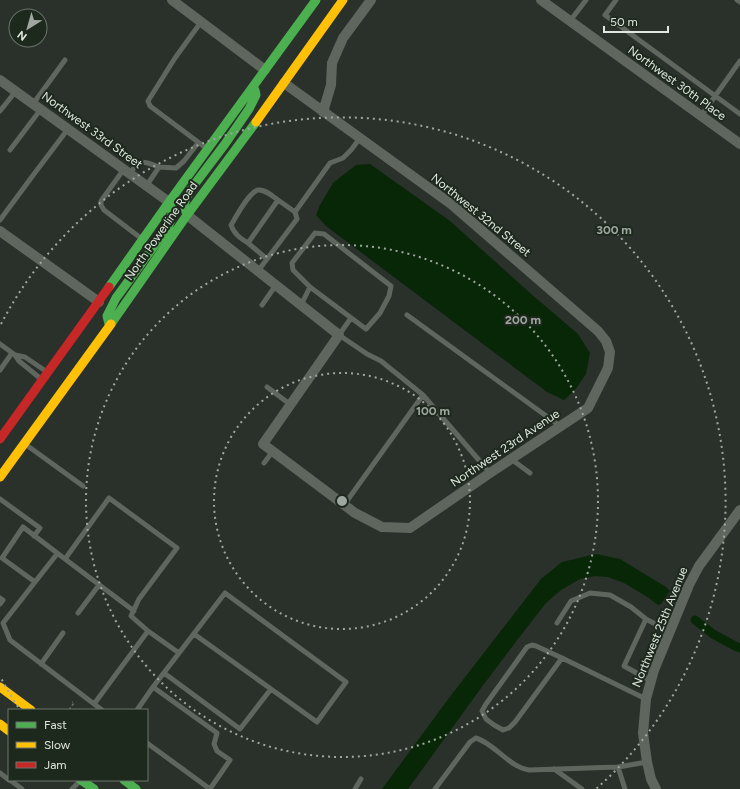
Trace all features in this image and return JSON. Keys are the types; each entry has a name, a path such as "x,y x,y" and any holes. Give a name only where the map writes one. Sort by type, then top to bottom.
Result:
{"main road":[{"name":"North Powerline Road","path":"0,439 207,149 316,0"},
{"name":"North Powerline Road","path":"0,477 109,326 187,214 284,84 343,0"},
{"path":"187,214 184,205 186,198 249,109 256,95 255,83"},
{"path":"109,326 107,316 116,298 168,227 174,209 170,202"},
{"path":"31,396 30,415 32,433"},
{"path":"0,687 30,709"},
{"path":"0,724 8,730"},
{"path":"82,781 90,788"},
{"path":"125,781 136,789"}],"street":[{"path":"172,0 265,70"},
{"path":"323,112 331,85 332,63 343,38 371,0"},
{"name":"Northwest 30th Place","path":"541,0 740,144"},
{"name":"Northwest 33rd Street","path":"0,80 170,202"},
{"name":"Northwest 32nd Street","path":"284,84 451,204 598,332 606,341 610,352"},
{"path":"187,214 339,336 263,444 344,505"},
{"path":"0,231 99,302"},
{"name":"Northwest 23rd Avenue","path":"344,505 355,513 382,527 410,528 588,408 608,368 610,352"},
{"name":"Northwest 25th Avenue","path":"656,789 647,762 643,733 646,698 654,670 689,585 699,566 740,510"}],"lane":[{"path":"570,21 586,0"},
{"path":"616,0 605,15 740,114"},
{"path":"201,22 175,58 148,101 150,106 207,149"},
{"path":"10,150 65,60"},
{"path":"701,116 740,62"},
{"path":"0,111 16,92"},
{"path":"0,220 68,129"},
{"path":"295,212 330,163 343,158 360,138"},
{"path":"143,239 104,210 101,205 101,201 127,171 137,164 144,162 159,167 176,168 184,161 198,143"},
{"path":"147,185 159,167"},
{"path":"258,271 267,259 297,219 295,212 264,191 258,190 251,194 231,225 237,236 267,259"},
{"path":"248,243 278,200"},
{"path":"315,233 324,234 391,286 389,296 380,313 366,328 310,287 293,270 292,263 315,233"},
{"path":"262,305 276,285"},
{"path":"300,305 310,287"},
{"path":"407,315 560,426"},
{"path":"351,318 339,336 381,361 422,395 490,473"},
{"path":"0,344 14,354 19,361 45,376"},
{"path":"14,354 25,357 45,376"},
{"path":"0,370 14,354"},
{"path":"267,387 291,404"},
{"path":"344,505 422,395"},
{"path":"24,443 83,486"},
{"path":"264,462 273,451"},
{"path":"511,459 530,473"},
{"path":"65,559 109,498 176,548 139,599 131,616 148,631 179,653"},
{"path":"0,499 40,528 34,536"},
{"path":"35,582 2,558 23,527 134,611"},
{"path":"57,554 3,623 10,640 101,709"},
{"path":"78,613 99,585"},
{"path":"138,709 179,653 226,593 346,682 317,722 194,634"},
{"path":"558,623 572,601 590,593 610,595 631,607 646,619 670,632"},
{"path":"0,598 3,600 0,604"},
{"path":"646,619 624,666 651,681"},
{"path":"94,704 148,631"},
{"path":"41,664 63,633"},
{"path":"562,658 509,728 503,730 494,726 486,719 482,711 527,647 536,646 562,658 646,698"},
{"path":"164,674 240,729 271,689"},
{"path":"148,744 210,789 230,760 217,751 214,744 217,733 153,688"},
{"path":"436,789 470,742 476,738 483,740 517,766 529,770 618,766 647,762"},
{"path":"618,766 626,789"},
{"path":"554,769 582,789"},
{"path":"0,773 8,779"},
{"path":"355,789 361,779"},
{"path":"72,789 80,781"},
{"path":"15,787 22,789"}],"path":[{"path":"70,709 74,703 72,702"}],"shaded area":[{"path":"370,164 450,221 578,334 590,353 586,374 575,390 564,400 547,392 326,226 316,215 333,183 356,165"},
{"path":"596,554 620,559 666,587 670,591 661,604 658,605 624,583 608,577 595,576 580,579 561,590 546,603 521,635 408,789 382,789 449,698 541,579 562,562"}],"waterway":[{"path":"695,620 713,634 740,648"}],"traffic: fast":[{"path":"109,287 316,0"},
{"path":"187,215 184,205 186,198 249,109 256,95 255,90"},
{"path":"111,324 187,215 256,122"},
{"path":"109,324 107,316 116,298 171,221 172,208 169,202"},
{"path":"82,781 94,789"},
{"path":"125,781 136,789"}],"traffic: slow":[{"path":"256,122 343,0"},
{"path":"0,477 111,324"},
{"path":"0,687 30,709"},
{"path":"0,724 8,730"}],"traffic: jam":[{"path":"0,439 109,287"}]}
